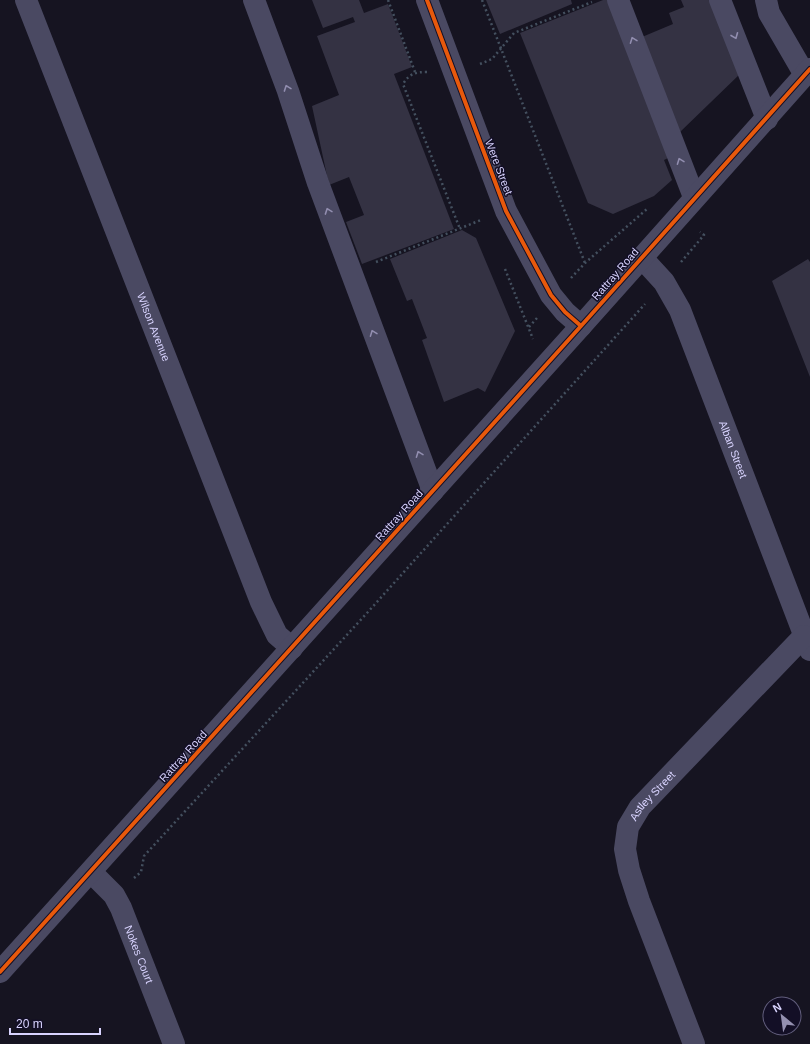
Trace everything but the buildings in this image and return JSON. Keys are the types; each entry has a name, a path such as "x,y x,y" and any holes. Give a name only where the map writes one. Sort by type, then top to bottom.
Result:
{"street":[{"name":"Wilson Avenue","path":"26,0 261,602 277,635 292,648"},
{"path":"254,0 288,91 318,183 350,272 433,491"},
{"name":"Were Street","path":"427,0 506,211 551,295 565,312 581,326"},
{"path":"618,0 694,198"},
{"path":"720,0 767,119"},
{"path":"766,0 769,13 807,72"},
{"name":"Rattray Road","path":"0,972 642,258 694,198 767,119 807,72"},
{"name":"Alban Street","path":"642,258 664,282 680,310 807,643"},
{"name":"Astley Street","path":"694,1044 629,870 625,849 628,827 640,807 807,643"},
{"name":"Nokes Court","path":"91,872 114,895 121,908 174,1044"}],"path":[{"path":"388,0 415,72"},
{"path":"482,0 585,263"},
{"path":"460,229 403,84 406,78 415,72 454,73 492,59 514,33 596,0"},
{"path":"350,272 506,211"}],"cycle path":[{"path":"427,0 506,211 551,295 565,312 581,326"},
{"path":"0,972 810,69"}]}
